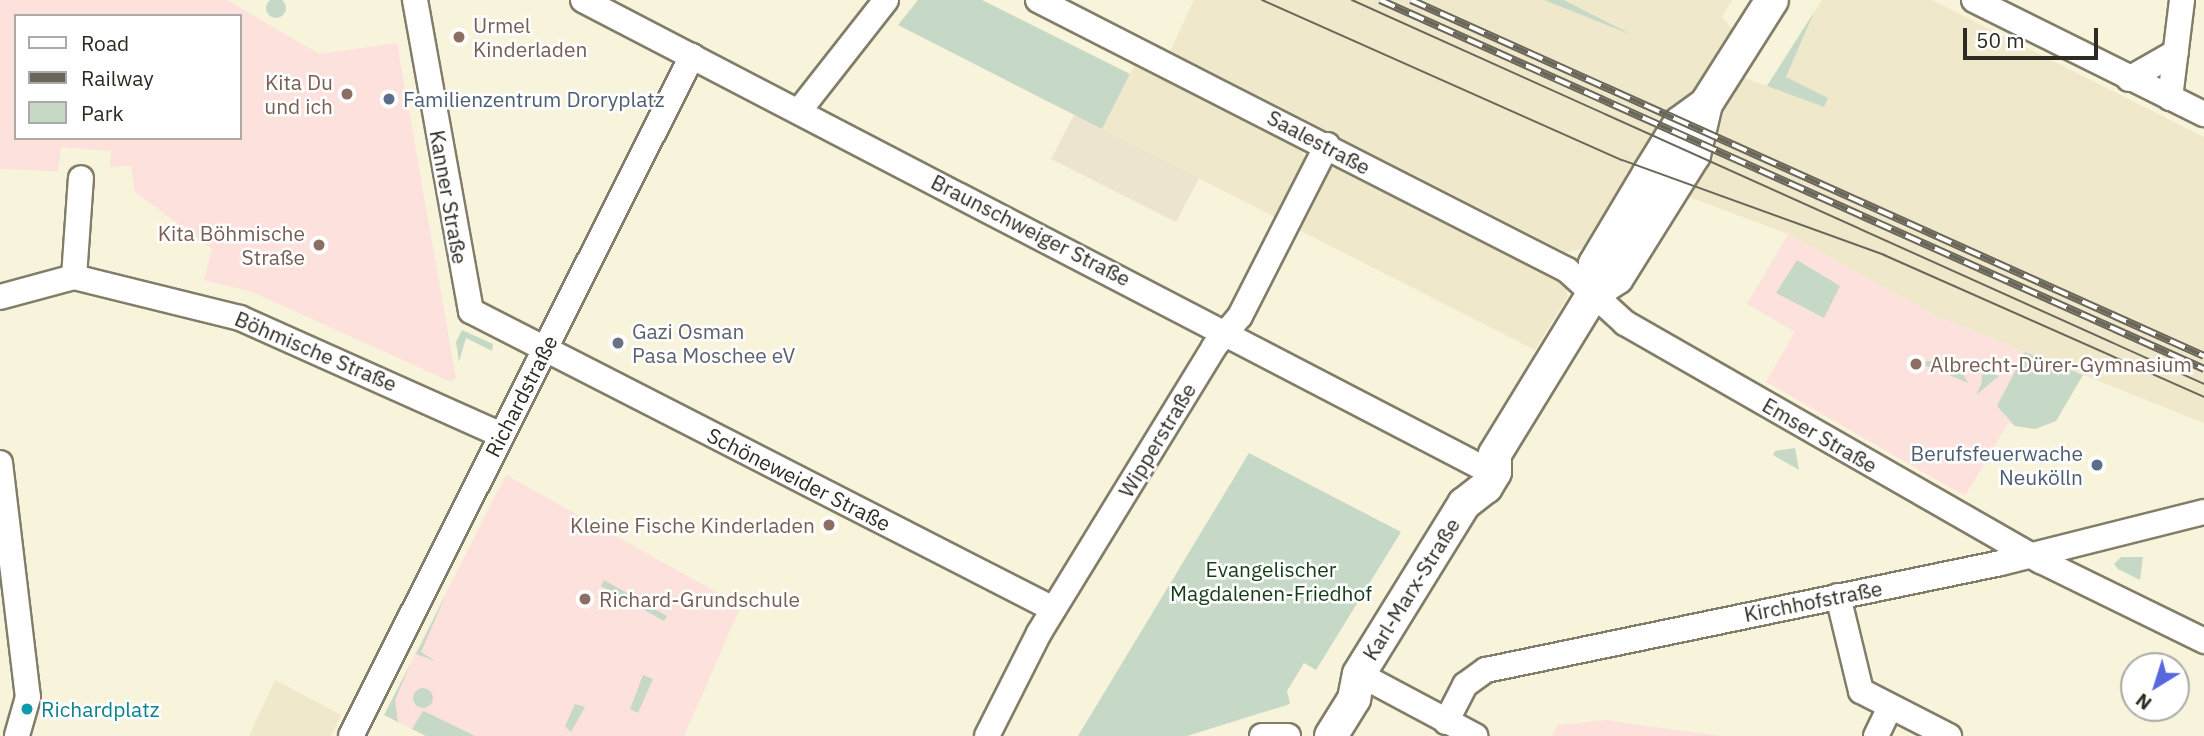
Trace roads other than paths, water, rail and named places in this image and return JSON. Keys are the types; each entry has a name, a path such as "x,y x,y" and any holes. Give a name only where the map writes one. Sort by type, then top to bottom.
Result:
{"main road":[{"name":"Karl-Marx-Straße","path":"1331,736 1354,699 1359,674 1464,504 1486,460 1593,294 1618,278 1688,164 1702,137 1706,104 1772,0"},
{"name":"Karl-Marx-Straße","path":"1309,736 1339,689 1359,674"}],"street":[{"name":"Kanner Straße","path":"415,0 467,303 480,317 545,349"},
{"name":"Braunschweiger Straße","path":"583,0 1228,331 1486,460"},
{"path":"799,111 886,0"},
{"name":"Saalestraße","path":"1038,0 1327,145 1567,270 1593,294"},
{"path":"1974,0 2204,114"},
{"path":"2169,97 2182,0"},
{"path":"2129,79 2176,52"},
{"name":"Richardstraße","path":"351,736 692,56"},
{"name":"Wipperstraße","path":"987,736 1054,610 1228,331 1327,145"},
{"path":"74,277 81,178"},
{"name":"Böhmische Straße","path":"0,297 74,277 240,318 501,435"},
{"name":"Emser Straße","path":"1593,294 1625,323 2031,555 2204,641"},
{"name":"Schöneweider Straße","path":"545,349 1054,610"},
{"path":"0,463 28,697 12,732"},
{"name":"Kirchhofstraße","path":"1446,722 1465,685 1486,670 2031,555 2204,512"},
{"path":"1838,596 1857,682 1890,707 1949,736"},
{"path":"1359,674 1475,736"},
{"path":"1876,736 1890,707"},
{"path":"1262,736 1288,736"}],"tram line":[{"path":"1262,0 1622,160 1884,255 2204,397"},
{"path":"1352,0 2204,384"}],"railway":[{"path":"1380,0 2204,369"},
{"path":"1411,0 2204,356"}],"place":[{"name":"Urmel Kinderladen","path":"459,37"},
{"name":"Kita Du und ich","path":"347,94"},
{"name":"Familienzentrum Droryplatz","path":"389,99"},
{"name":"Kita Böhmische Straße","path":"319,245"},
{"name":"Gazi Osman Pasa Moschee eV","path":"618,343"},
{"name":"Albrecht-Dürer-Gymnasium","path":"1916,364"},
{"name":"Berufsfeuerwache Neukölln","path":"2097,465"},
{"name":"Kleine Fische Kinderladen","path":"829,525"},
{"name":"Richard-Grundschule","path":"585,599"},
{"name":"Richardplatz","path":"27,709"}],"park label":[{"name":"Evangelischer Magdalenen-Friedhof","path":"1271,581"}]}
